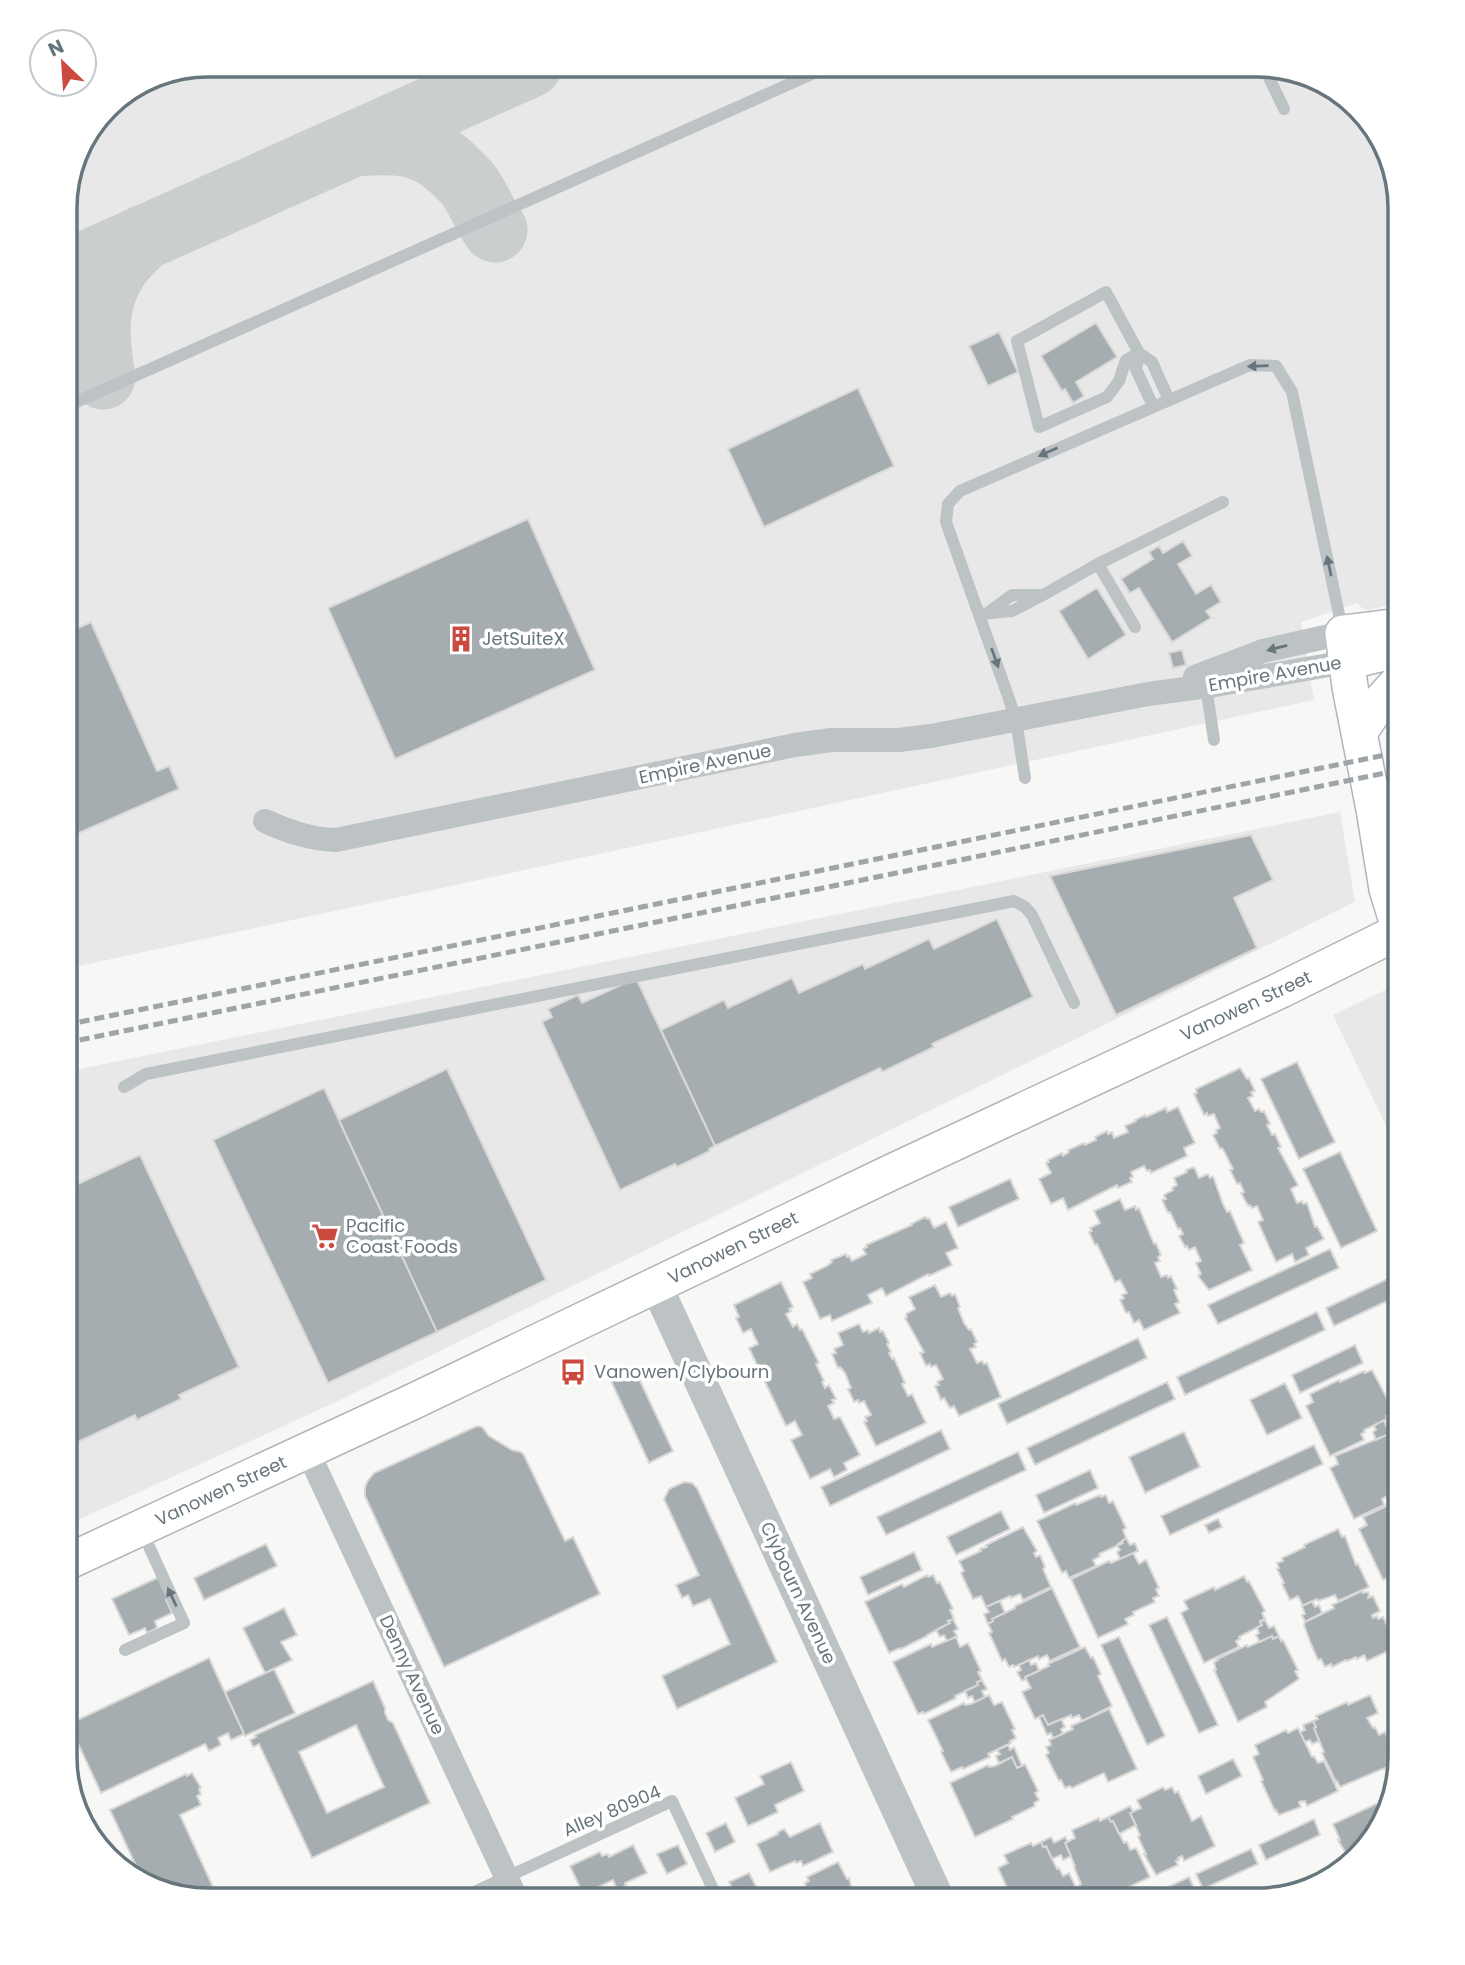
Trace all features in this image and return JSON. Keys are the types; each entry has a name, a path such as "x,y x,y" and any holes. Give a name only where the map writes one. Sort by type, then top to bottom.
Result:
{"main road":[{"name":"Empire Avenue","path":"1345,647 1388,631"},
{"name":"Empire Avenue","path":"1345,647 1388,649"},
{"path":"1345,647 1388,892"},
{"path":"1359,733 1388,693"},
{"name":"Vanowen Street","path":"77,1557 1281,990 1388,937"}],"street":[{"name":"Empire Avenue","path":"265,821 289,832 315,839 337,840 795,745 831,740 899,740 931,736 1148,694 1206,686 1345,647"},
{"name":"Empire Avenue","path":"1148,694 1264,651 1345,647"},
{"name":"Clybourn Avenue","path":"656,1285 933,1888"},
{"name":"Denny Avenue","path":"307,1450 511,1888"}],"lane":[{"path":"77,402 805,77"},
{"path":"1269,78 1284,109"},
{"path":"1139,353 1126,360 1119,382 1107,397 1039,427 1017,341 1106,292 1139,353 1152,362 1169,400"},
{"path":"1139,353 1136,369 1153,407"},
{"path":"1025,778 1016,720 983,613 946,522 948,504 960,491 1250,365 1276,366 1292,392 1345,647"},
{"path":"983,613 1012,611 1098,564 1223,502"},
{"path":"1098,564 1135,627"},
{"path":"1206,686 1214,740"},
{"path":"124,1087 146,1074 1013,901 1026,907 1032,915 1074,1003"},
{"path":"125,1650 184,1623 140,1528"},
{"name":"Alley 80904","path":"506,1877 672,1801 712,1888"},
{"path":"483,1888 506,1877"}],"shaded area":[{"path":"208,77 1265,77 1291,81 1307,87 1337,104 1366,135 1381,166 1388,208 1388,606 1368,610 1357,603 1301,622 1314,700 77,966 77,200 81,174 87,158 104,128 128,104 166,84"},
{"path":"1340,812 1355,902 338,1401 77,1521 77,1070"},
{"path":"1388,989 1388,1130 1333,1015"}],"building":[{"path":"1096,323 1117,357 1076,382 1084,396 1073,403 1065,389 1062,391 1041,356"},
{"path":"999,332 1018,372 988,386 969,346"},
{"path":"858,388 894,466 764,527 728,449"},
{"name":"JetSuiteX","path":"528,519 595,670 395,759 328,608"},
{"path":"1183,541 1192,556 1178,564 1196,594 1211,585 1221,602 1206,611 1211,618 1172,642 1139,588 1130,593 1121,579 1153,559 1149,552 1159,546 1163,553"},
{"path":"1097,588 1126,635 1088,659 1059,611"},
{"path":"91,622 157,771 169,766 179,789 77,834 77,628"},
{"path":"1182,650 1186,665 1173,668 1169,653"},
{"path":"1251,835 1273,880 1234,898 1257,948 1116,1015 1050,876"},
{"path":"997,919 1033,997 932,1044 934,1047 882,1072 880,1068 715,1146 661,1030 724,1000 728,1008 792,978 799,993 863,964 865,969 929,939 934,949"},
{"path":"636,978 715,1146 677,1167 675,1164 620,1190 542,1022 552,1017 548,1009 578,995 582,1003"},
{"path":"1297,1062 1335,1142 1299,1159 1261,1079"},
{"path":"1240,1068 1255,1091 1251,1092 1253,1096 1248,1098 1255,1111 1264,1111 1270,1124 1267,1125 1272,1135 1275,1134 1281,1147 1278,1148 1298,1185 1291,1189 1297,1203 1307,1203 1315,1227 1317,1226 1324,1239 1306,1248 1309,1255 1295,1262 1292,1254 1276,1262 1258,1222 1263,1220 1257,1206 1248,1206 1241,1193 1244,1192 1240,1183 1237,1184 1230,1170 1233,1169 1213,1135 1220,1128 1214,1114 1204,1115 1194,1094 1197,1093 1196,1089"},
{"path":"447,1069 546,1280 437,1332 339,1120"},
{"name":"Pacific Coast Foods","path":"324,1088 437,1332 328,1383 213,1140"},
{"path":"1178,1107 1195,1143 1184,1148 1187,1156 1151,1173 1144,1166 1131,1172 1132,1182 1118,1188 1117,1185 1068,1210 1063,1198 1051,1204 1039,1179 1051,1173 1046,1163 1048,1160 1096,1140 1095,1137 1107,1131 1108,1134 1112,1132 1114,1138 1128,1132 1125,1126 1145,1115 1146,1117 1166,1108 1167,1112"},
{"path":"1340,1152 1377,1231 1341,1248 1303,1169"},
{"path":"140,1155 239,1367 179,1395 181,1399 137,1420 135,1415 77,1442 77,1184"},
{"path":"1194,1167 1199,1178 1208,1174 1210,1178 1213,1176 1223,1204 1227,1212 1230,1211 1244,1243 1240,1245 1252,1270 1209,1290 1198,1276 1201,1274 1196,1263 1201,1261 1195,1247 1189,1250 1185,1247 1179,1236 1183,1234 1162,1200 1166,1199 1164,1195 1177,1185 1174,1178"},
{"path":"1010,1179 1019,1199 958,1227 949,1207"},
{"path":"1120,1199 1125,1210 1135,1206 1136,1210 1139,1208 1161,1255 1158,1257 1160,1261 1155,1263 1161,1277 1171,1276 1177,1289 1174,1290 1179,1302 1175,1304 1180,1313 1144,1330 1139,1320 1134,1323 1129,1312 1126,1313 1120,1300 1124,1298 1122,1295 1127,1293 1120,1280 1115,1282 1089,1232 1092,1231 1090,1228 1100,1223 1094,1211"},
{"path":"925,1217 929,1218 934,1228 946,1222 958,1248 946,1253 952,1265 886,1296 882,1288 868,1295 872,1303 832,1321 830,1315 820,1319 803,1282 812,1278 810,1274 846,1254 852,1261 866,1254 863,1249 866,1245"},
{"path":"1330,1249 1339,1268 1218,1324 1208,1305"},
{"path":"1388,1279 1388,1301 1334,1326 1326,1308"},
{"path":"781,1282 793,1307 786,1314 793,1327 797,1324 800,1330 802,1329 819,1363 816,1364 824,1381 822,1382 825,1388 829,1385 836,1399 828,1406 834,1419 840,1417 860,1455 844,1463 847,1470 834,1477 830,1469 810,1479 791,1440 802,1435 795,1421 786,1426 749,1348 758,1344 751,1329 743,1333 736,1318 739,1317 734,1305"},
{"path":"935,1285 941,1297 955,1294 964,1323 971,1329 977,1342 974,1344 976,1347 970,1349 977,1363 987,1363 1001,1397 959,1416 954,1406 950,1408 944,1398 941,1400 935,1386 943,1379 936,1365 926,1366 920,1353 924,1352 905,1318 906,1314 915,1309 909,1297"},
{"path":"1317,1312 1325,1330 1185,1395 1177,1377"},
{"path":"859,1324 863,1332 868,1330 869,1333 879,1328 880,1332 883,1331 889,1343 889,1353 905,1383 902,1384 908,1396 912,1394 926,1423 876,1446 864,1422 867,1421 865,1417 871,1415 864,1401 854,1402 845,1373 838,1368 832,1354 836,1353 834,1349 843,1345 838,1333"},
{"path":"1138,1338 1147,1358 1007,1424 998,1404"},
{"path":"1355,1345 1363,1363 1300,1393 1292,1375"},
{"path":"635,1370 673,1451 649,1463 611,1381"},
{"path":"1372,1370 1388,1400 1387,1419 1364,1430 1361,1434 1364,1440 1330,1456 1306,1406 1313,1402 1310,1394 1339,1380 1340,1382 1364,1371 1365,1373"},
{"path":"1167,1382 1175,1399 1035,1465 1027,1448"},
{"path":"1285,1383 1302,1418 1267,1435 1250,1400"},
{"path":"1384,1420 1386,1426 1388,1425 1388,1434 1376,1440 1374,1426"},
{"path":"477,1426 482,1427 489,1436 524,1455 565,1541 573,1537 600,1594 444,1667 365,1496 365,1488 374,1473"},
{"path":"941,1430 950,1449 830,1506 821,1487"},
{"path":"1184,1432 1200,1467 1145,1493 1129,1457"},
{"path":"1388,1434 1388,1496 1382,1499 1384,1505 1354,1519 1330,1468 1338,1464 1335,1456"},
{"path":"1314,1445 1323,1464 1170,1535 1161,1516"},
{"path":"1018,1452 1026,1470 886,1535 877,1517"},
{"path":"1090,1470 1098,1488 1044,1513 1036,1495"},
{"path":"684,1482 692,1483 697,1488 777,1662 677,1709 662,1676 730,1644 710,1599 693,1606 688,1595 682,1598 676,1585 699,1575 664,1499 669,1489"},
{"path":"1106,1495 1109,1503 1113,1501 1126,1528 1123,1530 1126,1538 1123,1543 1099,1554 1100,1556 1093,1560 1096,1566 1069,1578 1066,1571 1062,1573 1037,1521 1075,1503 1076,1505"},
{"path":"1388,1505 1388,1578 1383,1580 1359,1529 1367,1525 1363,1517"},
{"path":"1001,1511 1010,1529 956,1555 947,1537"},
{"path":"1218,1519 1222,1527 1209,1533 1205,1525"},
{"path":"1023,1527 1037,1551 1034,1553 1036,1557 1040,1555 1051,1587 1023,1600 1020,1594 986,1607 981,1596 973,1599 961,1573 964,1571 959,1561"},
{"path":"1338,1529 1342,1537 1345,1536 1356,1565 1358,1564 1369,1587 1338,1601 1335,1595 1303,1606 1298,1596 1290,1600 1282,1584 1284,1583 1277,1563 1305,1547 1304,1545"},
{"path":"1126,1538 1130,1545 1135,1543 1138,1551 1120,1559 1117,1545"},
{"path":"266,1544 277,1566 204,1600 194,1578"},
{"path":"914,1552 922,1570 868,1595 860,1577"},
{"path":"1133,1553 1139,1564 1146,1560 1159,1588 1156,1589 1159,1596 1153,1598 1155,1602 1133,1612 1134,1615 1125,1619 1128,1624 1098,1638 1071,1579"},
{"path":"927,1575 933,1575 937,1583 940,1582 953,1609 950,1610 954,1619 927,1636 889,1653 865,1602"},
{"path":"1244,1576 1265,1611 1262,1613 1265,1619 1260,1621 1262,1625 1239,1637 1236,1641 1239,1647 1204,1663 1181,1613 1188,1609 1184,1601"},
{"path":"159,1577 169,1597 166,1600 172,1613 155,1621 157,1628 147,1633 145,1628 129,1635 112,1599"},
{"path":"1052,1588 1080,1647 1050,1661 1047,1655 1039,1659 1038,1656 1009,1667 1005,1659 1002,1661 989,1633 992,1632 988,1624 1015,1606"},
{"path":"1362,1591 1368,1592 1368,1598 1373,1596 1380,1611 1372,1615 1373,1618 1383,1617 1388,1627 1388,1651 1367,1661 1364,1655 1325,1667 1321,1659 1318,1660 1304,1625 1305,1622 1334,1608 1332,1605"},
{"path":"1000,1601 1005,1613 988,1624 984,1614 989,1612 986,1607"},
{"path":"1312,1601 1315,1607 1319,1605 1322,1613 1305,1622 1302,1606"},
{"path":"284,1608 297,1635 281,1642 292,1660 265,1673 243,1628"},
{"path":"1167,1617 1218,1725 1199,1733 1149,1625"},
{"path":"953,1619 958,1629 954,1631 957,1636 947,1641 944,1635 940,1637 936,1630"},
{"path":"1265,1620 1269,1628 1274,1626 1279,1636 1273,1639 1272,1636 1260,1642 1256,1635 1259,1633 1257,1628 1262,1625 1260,1622"},
{"path":"1272,1636 1273,1639 1279,1636 1281,1641 1283,1640 1298,1670 1295,1671 1299,1679 1265,1702 1267,1707 1238,1722 1214,1670 1214,1662"},
{"path":"956,1637 960,1647 968,1643 981,1671 978,1672 982,1680 977,1682 978,1685 955,1696 956,1698 924,1714 918,1714 893,1662 931,1644 932,1647"},
{"path":"1119,1637 1165,1736 1147,1745 1101,1645"},
{"path":"1085,1647 1101,1674 1098,1676 1112,1706 1082,1721 1079,1715 1072,1718 1071,1715 1048,1725 1043,1715 1035,1719 1022,1692 1031,1688 1025,1677"},
{"path":"209,1658 244,1734 231,1740 228,1733 218,1738 221,1745 209,1751 205,1744 101,1793 77,1741 77,1720"},
{"path":"1029,1660 1031,1665 1036,1663 1039,1671 1022,1681 1017,1672 1021,1670 1019,1665"},
{"path":"274,1669 295,1713 245,1736 225,1692"},
{"path":"982,1680 987,1689 982,1691 985,1697 975,1702 972,1696 968,1698 965,1691"},
{"path":"373,1681 388,1720 393,1723 430,1803 312,1858 259,1744 253,1747 250,1740 256,1737 255,1735","holes":["356,1725 384,1787 327,1813 299,1752"]},
{"path":"989,1695 994,1705 1002,1702 1015,1729 1012,1730 1016,1738 988,1754 990,1757 951,1772 928,1720"},
{"path":"1370,1695 1378,1713 1367,1718 1379,1735 1385,1732 1388,1738 1387,1767 1340,1787 1322,1753 1324,1752 1313,1721 1318,1719 1316,1716 1347,1702 1348,1705"},
{"path":"1109,1709 1137,1769 1108,1782 1104,1773 1072,1788 1065,1788 1046,1755 1049,1753 1046,1747 1051,1745 1049,1740 1073,1729 1071,1726"},
{"path":"1043,1715 1048,1725 1061,1719 1065,1727 1061,1729 1063,1734 1053,1738 1051,1733 1047,1735 1039,1717"},
{"path":"1313,1721 1319,1741 1312,1744 1310,1740 1305,1742 1300,1732 1305,1730 1303,1725"},
{"path":"1298,1728 1312,1757 1314,1756 1318,1763 1324,1761 1338,1791 1307,1806 1305,1801 1299,1802 1301,1807 1279,1815 1261,1781 1263,1780 1253,1757 1259,1754 1255,1745 1286,1730 1288,1733"},
{"path":"1008,1745 1010,1750 1014,1747 1022,1766 1017,1768 1012,1757 999,1763 996,1756 1000,1754 997,1750"},
{"path":"1012,1757 1017,1768 1025,1764 1038,1791 1035,1793 1039,1800 1034,1803 1035,1806 1012,1817 1013,1819 975,1837 950,1783"},
{"path":"1233,1759 1242,1776 1206,1794 1198,1776"},
{"path":"791,1762 804,1791 775,1805 778,1812 748,1826 735,1798 764,1784 760,1776"},
{"path":"192,1773 201,1788 201,1794 197,1796 201,1805 180,1815 213,1888 191,1887 166,1881 136,1867 110,1810 186,1774 187,1776"},
{"path":"1163,1787 1165,1790 1172,1787 1175,1793 1178,1791 1192,1821 1201,1816 1215,1846 1184,1861 1182,1856 1176,1861 1178,1865 1156,1875 1144,1854 1138,1837 1140,1835 1130,1813 1141,1808 1137,1800"},
{"path":"1380,1802 1361,1837 1346,1853 1333,1824"},
{"path":"1130,1806 1133,1812 1130,1813 1136,1825 1119,1834 1108,1817"},
{"path":"1108,1817 1113,1821 1124,1843 1127,1842 1130,1850 1136,1848 1150,1877 1127,1888 1081,1888 1065,1843 1075,1838 1072,1830 1099,1818 1100,1821"},
{"path":"1314,1819 1320,1835 1266,1860 1259,1845"},
{"path":"726,1823 735,1842 715,1852 706,1833"},
{"path":"820,1823 833,1852 803,1866 801,1861 795,1861 770,1872 757,1844 784,1829 790,1837"},
{"path":"1051,1837 1054,1843 1065,1837 1071,1856 1063,1860 1061,1855 1052,1859 1041,1842"},
{"path":"1041,1842 1043,1847 1046,1846 1057,1869 1059,1868 1063,1876 1069,1873 1076,1888 1007,1888 998,1868 1008,1863 1004,1855 1031,1843 1033,1846"},
{"path":"633,1845 647,1873 625,1883 621,1888 616,1887 613,1880 596,1888 580,1888 570,1866 600,1852 602,1856 608,1854 609,1857"},
{"path":"678,1845 687,1864 667,1874 657,1854"},
{"path":"1251,1849 1258,1864 1205,1888 1203,1888 1196,1874"},
{"path":"838,1862 847,1879 849,1878 852,1888 802,1888 809,1881 807,1877"},
{"path":"749,1873 757,1888 732,1888 729,1882"},
{"path":"1189,1877 1194,1888 1166,1888"}],"taxiway":[{"path":"77,268 503,77"},
{"path":"353,144 407,144 432,153 467,183 495,230"},
{"path":"103,377 98,333 104,292 118,265 144,237"}],"railway":[{"path":"77,1023 1388,754"},
{"path":"77,1041 1388,772"}],"place":[{"name":"JetSuiteX","path":"461,639"},
{"name":"Pacific Coast Foods","path":"325,1236"},
{"name":"Vanowen/Clybourn","path":"573,1372"}]}
